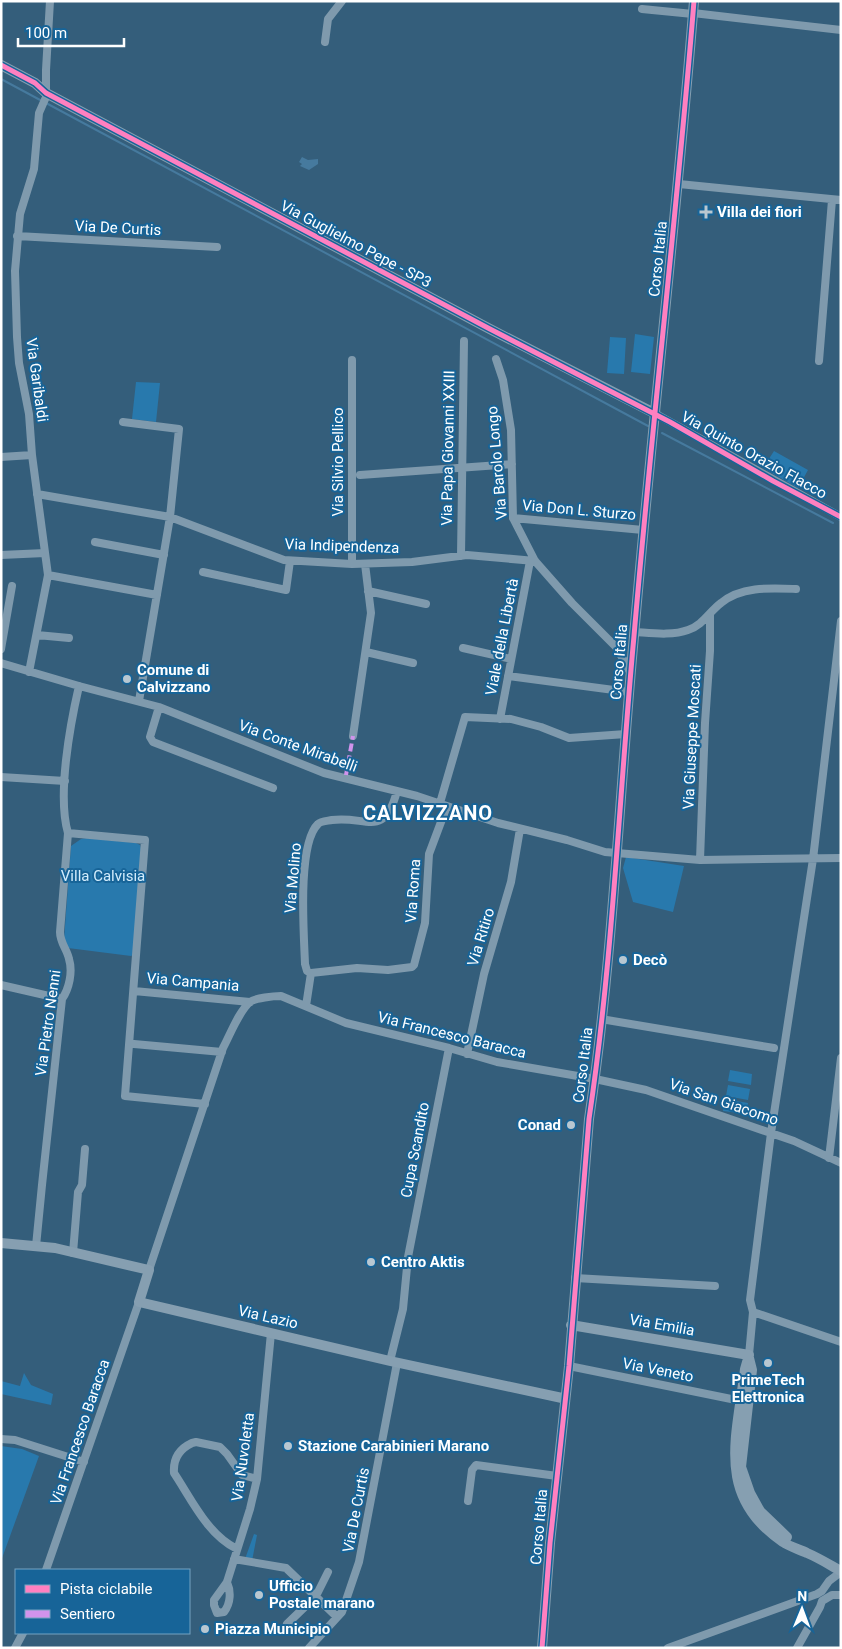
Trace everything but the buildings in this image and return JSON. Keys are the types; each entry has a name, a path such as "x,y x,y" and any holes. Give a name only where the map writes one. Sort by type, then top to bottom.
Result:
{"street":[{"path":"46,95 50,1"},
{"path":"325,42 328,19 342,1"},
{"name":"Corso Italia","path":"542,1648 556,1476 569,1366 589,1119 595,1079 618,853 630,672 679,184 694,1"},
{"path":"642,9 841,30"},
{"name":"Via Guglielmo Pepe - SP3","path":"1,65 35,83 46,95 488,328 656,414"},
{"name":"Via Garibaldi","path":"29,672 48,575 32,455 30,414 19,363 15,272 20,214 34,169 39,113 46,95"},
{"path":"679,184 841,200"},
{"path":"820,361 832,200"},
{"name":"Via De Curtis","path":"17,236 217,247"},
{"name":"Via Papa Giovanni XXIII","path":"461,556 464,341"},
{"name":"Via Barolo Longo","path":"496,359 503,380 511,430 513,518 532,561 617,648 630,672"},
{"name":"Via Silvio Pellico","path":"352,360 352,564"},
{"name":"Via Quinto Orazio Flacco","path":"656,414 841,517"},
{"path":"123,422 179,429 170,518 139,701"},
{"path":"1,457 32,455"},
{"path":"360,475 512,464"},
{"name":"Via Indipendenza","path":"37,494 170,518 254,550 290,561 364,564 412,562 467,555 532,561"},
{"name":"Via Don L. Sturzo","path":"513,518 643,530"},
{"path":"95,542 164,555"},
{"path":"1,556 45,553"},
{"path":"203,572 286,590 290,561"},
{"name":"Viale della Libertà","path":"500,719 532,561"},
{"path":"353,736 371,613 364,564"},
{"path":"48,575 157,595"},
{"path":"1,648 12,586"},
{"path":"634,632 670,633 688,631 710,615 721,602 732,596 762,589 796,589"},
{"path":"368,591 426,604"},
{"name":"Via Giuseppe Moscati","path":"700,860 710,615"},
{"path":"668,1648 817,1594 841,1571 784,1542 764,1528 751,1513 741,1493 734,1460 744,1369 749,1355 753,1312 750,1300 771,1133 812,859 841,621"},
{"path":"37,635 69,638"},
{"path":"464,648 511,660"},
{"path":"366,652 413,662"},
{"name":"Via Conte Mirabelli","path":"1,663 159,707 324,773 398,791 520,829 567,840 605,852 700,860 841,858"},
{"path":"508,676 629,692"},
{"name":"Via Pietro Nenni","path":"36,1246 62,999 68,988 70,964 60,939 60,932 68,833 64,820 65,782 69,742 79,686"},
{"path":"159,707 150,737 153,742 273,788"},
{"path":"444,805 465,717 511,719 541,727 569,738 626,734"},
{"path":"1,777 65,782"},
{"name":"Via Molino","path":"311,973 307,970 305,964 303,918 305,870 313,831 321,822 338,819 367,823 376,822 390,813 398,791"},
{"name":"Via Roma","path":"311,973 357,968 388,970 412,968 425,923 429,854 444,805"},
{"name":"Via Ritiro","path":"467,1054 484,974 512,882 520,829"},
{"path":"68,833 145,840 131,1043 125,1096 205,1104"},
{"path":"306,1006 311,973"},
{"path":"1,985 62,999"},
{"name":"Via Campania","path":"134,991 250,1002 270,996 281,996 306,1006"},
{"path":"139,1302 222,1052 239,1016 250,1002"},
{"name":"Via Francesco Baracca","path":"306,1006 346,1023 449,1048 497,1062 595,1079"},
{"path":"601,1019 774,1048"},
{"path":"131,1043 222,1052"},
{"name":"Cupa Scandito","path":"394,1362 403,1309 408,1257 449,1048"},
{"path":"829,1158 841,1058"},
{"name":"Via San Giacomo","path":"595,1079 646,1090 794,1141 841,1163"},
{"path":"73,1252 78,1192 82,1185 85,1149"},
{"path":"1,1243 73,1252 150,1270"},
{"path":"575,1278 715,1286"},
{"name":"Via Francesco Baracca","path":"46,1569 139,1302"},
{"name":"Via Lazio","path":"139,1302 394,1362 562,1398"},
{"path":"753,1312 841,1342"},
{"name":"Corso Italia","path":"563,1409 562,1398 567,1342 571,1325"},
{"name":"Via Emilia","path":"571,1325 749,1355"},
{"name":"Via Nuvoletta","path":"227,1582 250,1509 256,1479 270,1333"},
{"path":"749,1355 752,1370 741,1458 743,1474 750,1493 760,1511 773,1525 808,1553"},
{"name":"Via De Curtis","path":"309,1648 342,1612 359,1562 371,1505 394,1362"},
{"name":"Via Veneto","path":"569,1366 741,1400"},
{"path":"1,1439 15,1440 84,1462"},
{"path":"237,1549 226,1543 210,1528 174,1473 173,1464 179,1452 192,1442 216,1445 227,1454 242,1474 256,1479"},
{"path":"468,1501 472,1470 476,1465 556,1476"},
{"path":"234,1559 286,1568 337,1617"},
{"path":"287,1624 316,1596 328,1572"},
{"path":"817,1594 818,1598 822,1601"},
{"path":"797,1648 822,1601 832,1595 841,1595"},
{"path":"15,1648 22,1634"}],"green space":[{"path":"635,334 654,337 650,374 631,372"},
{"path":"610,337 626,338 624,374 607,373"},
{"path":"136,382 160,383 156,422 132,419"},
{"path":"774,451 808,470 798,488 763,468"},
{"name":"Villa Calvisia","path":"87,838 140,845 133,955 131,956 68,948 64,940 71,846 81,839"},
{"path":"626,857 684,866 673,912 633,902 623,868"},
{"path":"730,1070 752,1074 751,1085 728,1081"},
{"path":"728,1085 750,1089 748,1100 726,1096"},
{"path":"725,1099 748,1103 746,1114 723,1111"},
{"path":"24,1373 31,1385 53,1394 51,1405 1,1394 1,1381 20,1386"},
{"path":"1,1446 22,1449 39,1456 1,1561"},
{"path":"254,1534 257,1535 252,1561 245,1559"}],"shaded area":[{"path":"302,157 308,160 318,159 318,164 309,170 300,166 302,164 299,162"}],"waterway":[{"path":"1,79 42,101"},
{"path":"46,103 648,426"},
{"path":"662,433 833,523"}],"marked path":[{"path":"346,775 353,736"}],"cycle path":[{"path":"542,1648 550,1543 569,1366 589,1119 610,938 641,557 694,1"},
{"path":"1,65 35,83 46,93 488,328 670,422 773,481 841,517"}],"place":[{"name":"Villa dei fiori","path":"706,212"},
{"name":"Comune di Calvizzano","path":"127,679"},
{"name":"Decò","path":"623,960"},
{"name":"Conad","path":"571,1125"},
{"name":"Centro Aktis","path":"371,1262"},
{"name":"PrimeTech Elettronica","path":"768,1363"},
{"name":"Stazione Carabinieri Marano","path":"288,1446"},
{"name":"Ufficio Postale marano","path":"259,1595"},
{"name":"Piazza Municipio","path":"205,1629"}],"district":[{"name":"CALVIZZANO","path":"428,813"}]}
